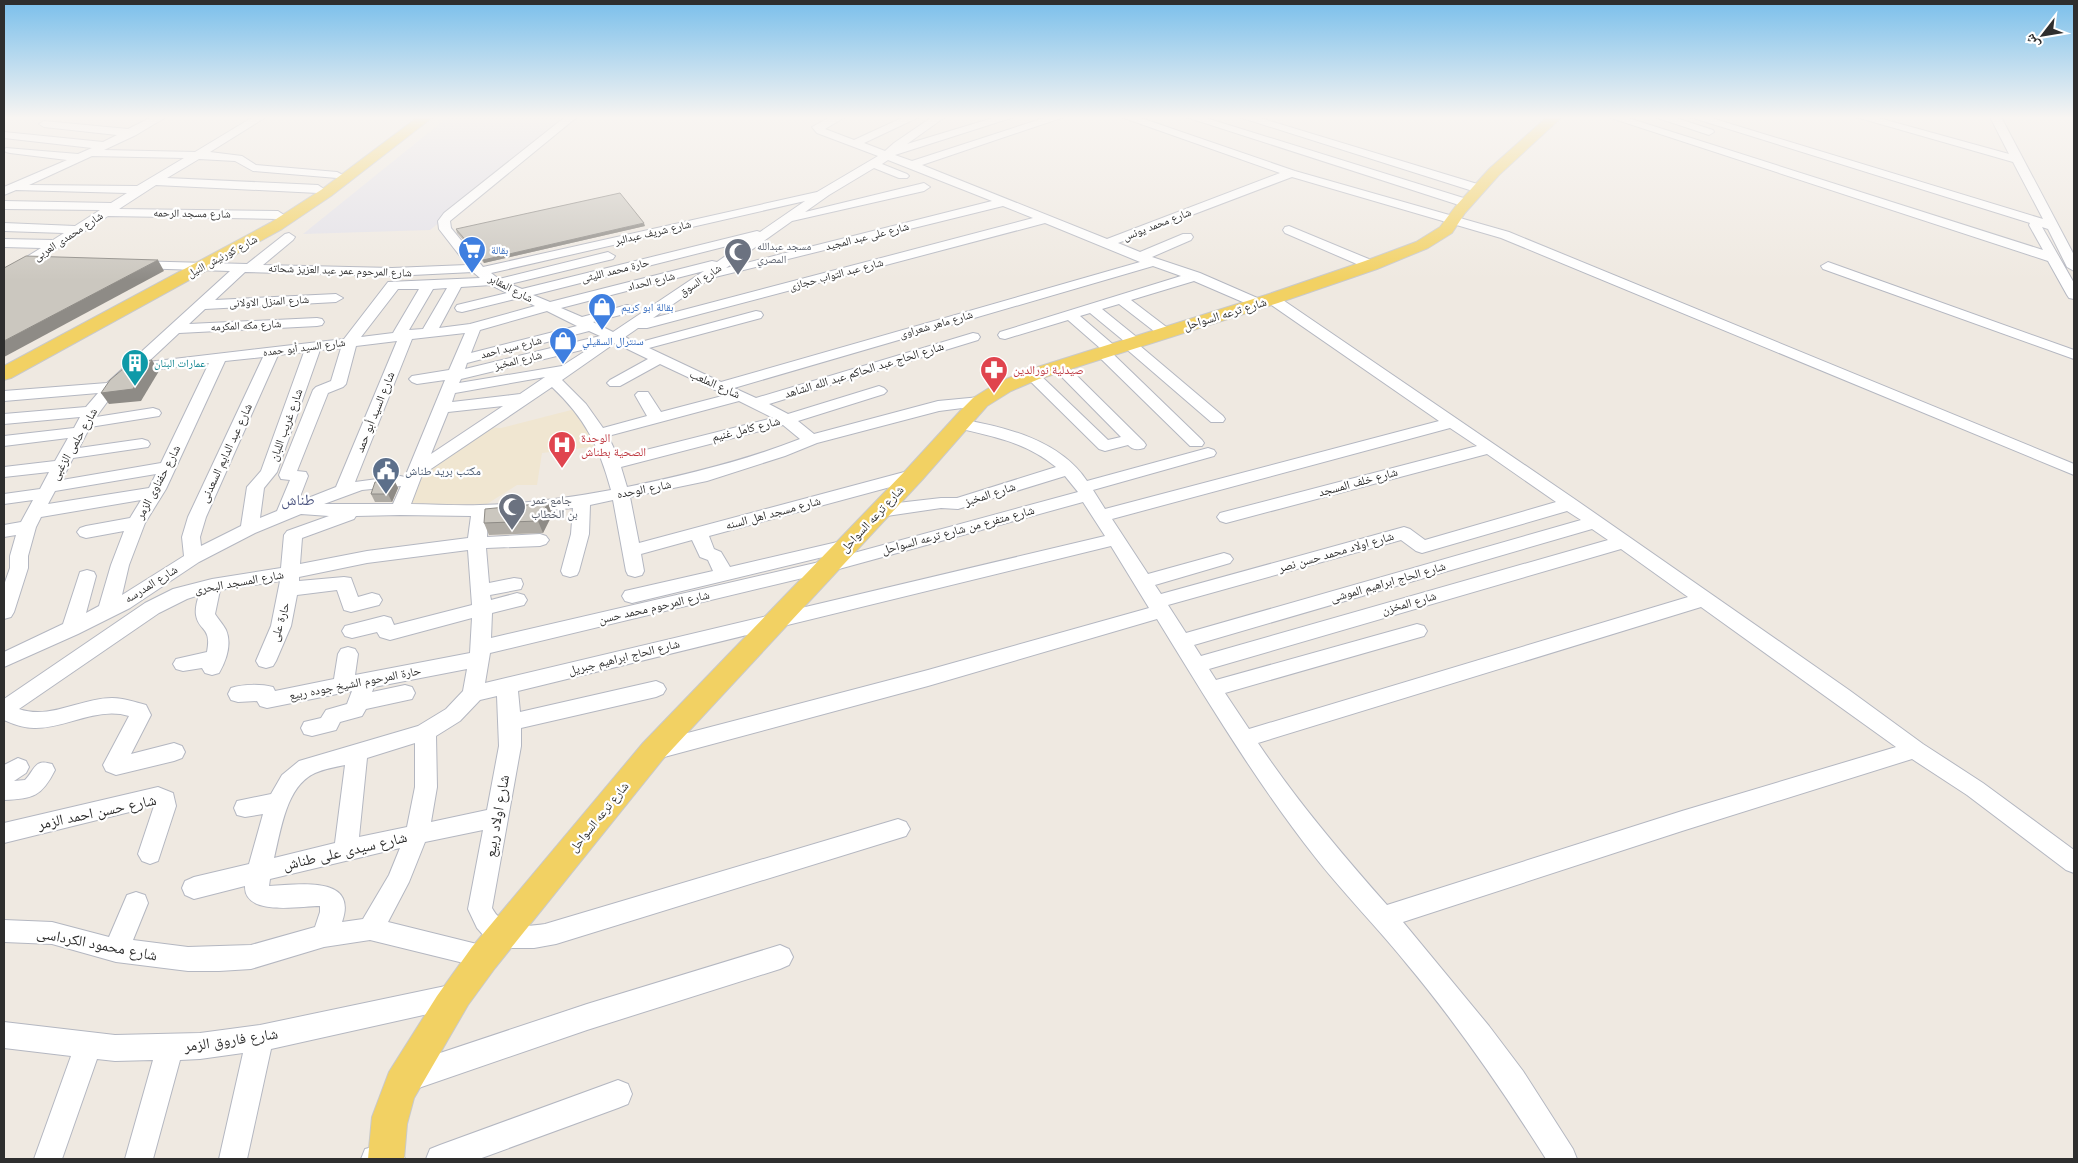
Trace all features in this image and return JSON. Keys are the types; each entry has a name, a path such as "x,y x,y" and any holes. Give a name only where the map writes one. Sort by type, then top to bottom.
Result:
{"main road":[{"name":"شارع كورنيش النيل","path":"4,374 247,234 318,189 342,171"},
{"name":"شارع كورنيش النيل","path":"4,365 195,265 256,238 294,215 354,171"},
{"name":"شارع ترعه السواحل","path":"385,1159 393,1105 403,1079 455,996 484,956 653,751 914,475 980,402 1004,387 1032,375 1265,301 1371,265 1422,245 1438,236 1495,171"}],"street":[{"path":"9,186 47,171"},
{"name":"شارع محمدى العربى","path":"4,277 170,171"},
{"path":"295,171 337,175"},
{"name":"شارع المقابر","path":"506,171 444,221 445,229 479,270 495,282 612,338"},
{"name":"شارع السوق","path":"413,477 784,220 825,192 861,171"},
{"path":"891,171 903,176"},
{"path":"928,171 1153,262 1265,301 1490,448 1915,750 1975,789 2074,863"},
{"path":"1286,171 1466,204"},
{"path":"1361,171 1466,204"},
{"path":"1382,171 1466,204 1505,235 2074,470"},
{"path":"1781,171 2054,258"},
{"path":"1835,171 1999,221"},
{"path":"1871,171 2052,226"},
{"path":"2024,171 2074,267"},
{"name":"شارع محمد يونس","path":"1107,243 1291,173"},
{"path":"154,181 318,189"},
{"path":"9,186 139,190"},
{"path":"784,220 924,187"},
{"name":"شارع شريف عبدالبر","path":"479,270 825,192"},
{"name":"شارع على عبد المجيد","path":"702,278 1004,202"},
{"name":"شارع مسجد الرحمه","path":"4,205 278,215"},
{"path":"653,311 1029,213"},
{"name":"شارع عبد التواب حجازى","path":"627,329 1044,219"},
{"path":"2038,222 2035,225 2073,289"},
{"path":"4,226 77,230"},
{"path":"1289,230 1371,265"},
{"name":"حارة محمد الليثى","path":"462,308 768,232"},
{"name":"شارع حلمى الزغبى","path":"4,612 18,575 12,564 27,528 86,422 111,387 201,305 288,238"},
{"path":"1140,257 1187,238"},
{"path":"4,243 55,244"},
{"path":"295,349 355,277 394,285 428,286 495,282 608,256"},
{"path":"28,261 48,262"},
{"name":"شارع الحداد","path":"547,307 726,262"},
{"name":"شارع ماهر شعراوى","path":"719,386 1153,262"},
{"path":"118,263 195,265"},
{"name":"شارع المرحوم عمر عبد العزيز شحاته","path":"195,265 355,277 479,270"},
{"path":"1828,266 2074,355"},
{"path":"1006,335 1195,276"},
{"path":"429,332 456,284"},
{"path":"291,510 300,476 286,475 321,390 338,384 350,341 394,285"},
{"name":"شارع السيد أبو حمد","path":"343,490 403,335 428,286"},
{"name":"شارع المنزل الاولانى","path":"201,305 336,298"},
{"path":"1121,299 1164,332"},
{"name":"شارع السيد أبو حمده","path":"132,368 429,332 472,331 547,307"},
{"path":"1092,308 1119,347 1202,448"},
{"name":"شارع سيد احمد","path":"455,375 627,309"},
{"path":"634,348 756,315"},
{"path":"1070,315 1119,347 1217,419"},
{"name":"شارع مكه المكرمه","path":"174,329 317,322"},
{"path":"400,509 472,331"},
{"name":"شارع الحاج عبد الحاكم عبد الله الشاهد","path":"598,434 748,400 973,337"},
{"name":"شارع الملعب","path":"612,338 787,419 811,440"},
{"name":"شارع المخبز","path":"455,375 612,338"},
{"name":"شارع غريب اللبان","path":"249,529 256,487 269,472 314,346"},
{"name":"شارع عبد الدايم السعدنى","path":"193,558 191,537 197,517 273,351"},
{"name":"شارع حفناوى الزمر","path":"108,610 120,565 136,522 168,467 219,358"},
{"path":"616,383 659,359"},
{"path":"1032,375 1105,446 1134,442 1059,366"},
{"path":"416,379 567,369"},
{"path":"552,379 590,420 612,464 620,494 635,571"},
{"path":"4,396 111,387"},
{"name":"شارع كامل غنيم","path":"612,464 787,419 879,390"},
{"path":"643,395 658,419"},
{"path":"441,408 524,399"},
{"name":"شارع الوحده","path":"291,510 361,511 400,509 480,511 582,501 717,472 770,456 811,440 938,406 980,402"},
{"path":"4,441 86,422 153,413"},
{"path":"4,420 86,422"},
{"path":"1100,516 1452,422"},
{"path":"960,424 1011,435 1033,444 1052,455 1069,469 1086,491 1100,516 1211,689 1299,819 1382,918 1415,954 1480,1035 1513,1081 1563,1159"},
{"path":"4,472 142,444"},
{"name":"شارع متفرع من شارع ترعه السواحل","path":"828,566 1086,491 1202,448"},
{"name":"شارع خلف المسجد","path":"1226,517 1490,448"},
{"path":"4,499 168,467"},
{"name":"شارع المخبز","path":"880,511 941,503 958,504 1069,469"},
{"name":"شارع مسجد اهل السنه","path":"631,552 698,532 914,475"},
{"name":"شارع المدرسه","path":"4,660 71,630 108,610 193,558 291,510 343,490 413,477"},
{"path":"36,512 154,493"},
{"path":"570,571 580,534 582,501"},
{"name":"شارع اولاد محمد حسن نصر","path":"1158,607 1404,533 1422,546 1570,504"},
{"name":"حارة على","path":"266,661 281,626 290,581 293,535 361,511"},
{"path":"324,936 334,906 328,897 322,895 265,897 257,891 259,871 283,790 292,777 307,768 425,732 453,715 473,694 480,654 481,600 477,542 480,511"},
{"path":"86,532 136,522"},
{"name":"شارع الحاج ابراهيم الموشى","path":"1181,642 1595,522"},
{"path":"4,531 27,528"},
{"path":"698,532 706,553 715,556 724,574"},
{"path":"776,620 1115,539"},
{"name":"شارع المسجد البحرى","path":"4,711 165,600 180,594 212,585 290,581 367,557 477,542 540,540"},
{"name":"شارع المخزن","path":"1196,665 1622,542"},
{"path":"632,596 846,546"},
{"path":"1143,582 1224,559"},
{"name":"شارع المرحوم محمد حسن","path":"480,654 828,566"},
{"path":"71,630 87,576"},
{"path":"290,581 344,583 361,595"},
{"path":"184,664 214,664 218,650 217,634 215,627 206,618 205,612 212,585"},
{"path":"352,631 384,623 387,632 390,633 481,600 516,592"},
{"path":"1244,739 1704,599"},
{"path":"653,751 928,678 1158,607"},
{"name":"شارع الحاج ابراهيم جبريل","path":"473,694 776,620"},
{"path":"1211,689 1417,631"},
{"path":"343,685 348,654"},
{"name":"حارة المرحوم الشيخ جوده ربيع","path":"238,694 266,693 268,700 366,681 480,654"},
{"path":"312,728 328,724 332,717 354,711 366,681"},
{"name":"شارع اولاد ربيع","path":"504,934 484,922 480,909 510,746 510,722 506,686"},
{"path":"510,722 656,688"},
{"path":"358,703 405,693"},
{"path":"4,711 21,718 38,720 60,717 123,698 139,711 140,715 114,765 121,766 174,752"},
{"path":"370,929 390,898 417,834 426,797 428,763 425,732"},
{"path":"1382,918 1682,821 1915,750"},
{"path":"346,850 357,752"},
{"path":"4,791 28,790 34,787 44,770"},
{"name":"شارع حسن احمد الزمر","path":"4,833 158,796 165,800 165,806 150,854"},
{"path":"245,808 279,802"},
{"name":"شارع سيدى على طناش","path":"194,888 346,850 497,817"},
{"path":"504,934 526,939 556,933 898,829"},
{"path":"116,950 136,903"},
{"name":"شارع محمود الكرداسى","path":"4,931 52,933 116,950 188,959 219,959 251,957 324,936 370,929 484,956"},
{"path":"403,1079 588,1017 780,957"},
{"name":"شارع فاروق الزمر","path":"5,1039 88,1046 170,1048 260,1038 455,996"},
{"path":"233,1159 260,1038"},
{"path":"48,1159 88,1046"},
{"path":"139,1159 170,1048"},
{"path":"440,1159 618,1094"}],"shaded area":[{"path":"381,171 503,171 430,230 303,234"},
{"path":"579,408 599,446 542,453 537,485 517,485 479,509 408,505 417,475 487,427 501,428"}],"building":[{"path":"620,193 644,223 483,260 456,229"},
{"path":"26,256 158,260 4,341 4,268"},
{"path":"152,360 133,389 101,393 110,380 130,363"},
{"path":"394,480 388,494 371,494 375,482"},
{"path":"548,503 538,521 484,523 485,509"}],"place":[{"name":"بقالة","path":"472,274"},
{"name":"مسجد عبدالله المصري","path":"738,276"},
{"name":"بقالة ابو كريم","path":"602,331"},
{"name":"سنترال السقيلي","path":"563,365"},
{"name":"عمارات البنان","path":"135,387"},
{"name":"صيدلية نورالدين","path":"994,394"},
{"name":"الوحدة الصحية بطناش","path":"562,469"},
{"name":"مكتب بريد طناش","path":"386,495"},
{"name":"جامع عمر بن الخطاب","path":"512,531"}],"district":[{"name":"طناش","path":"298,500"}]}
